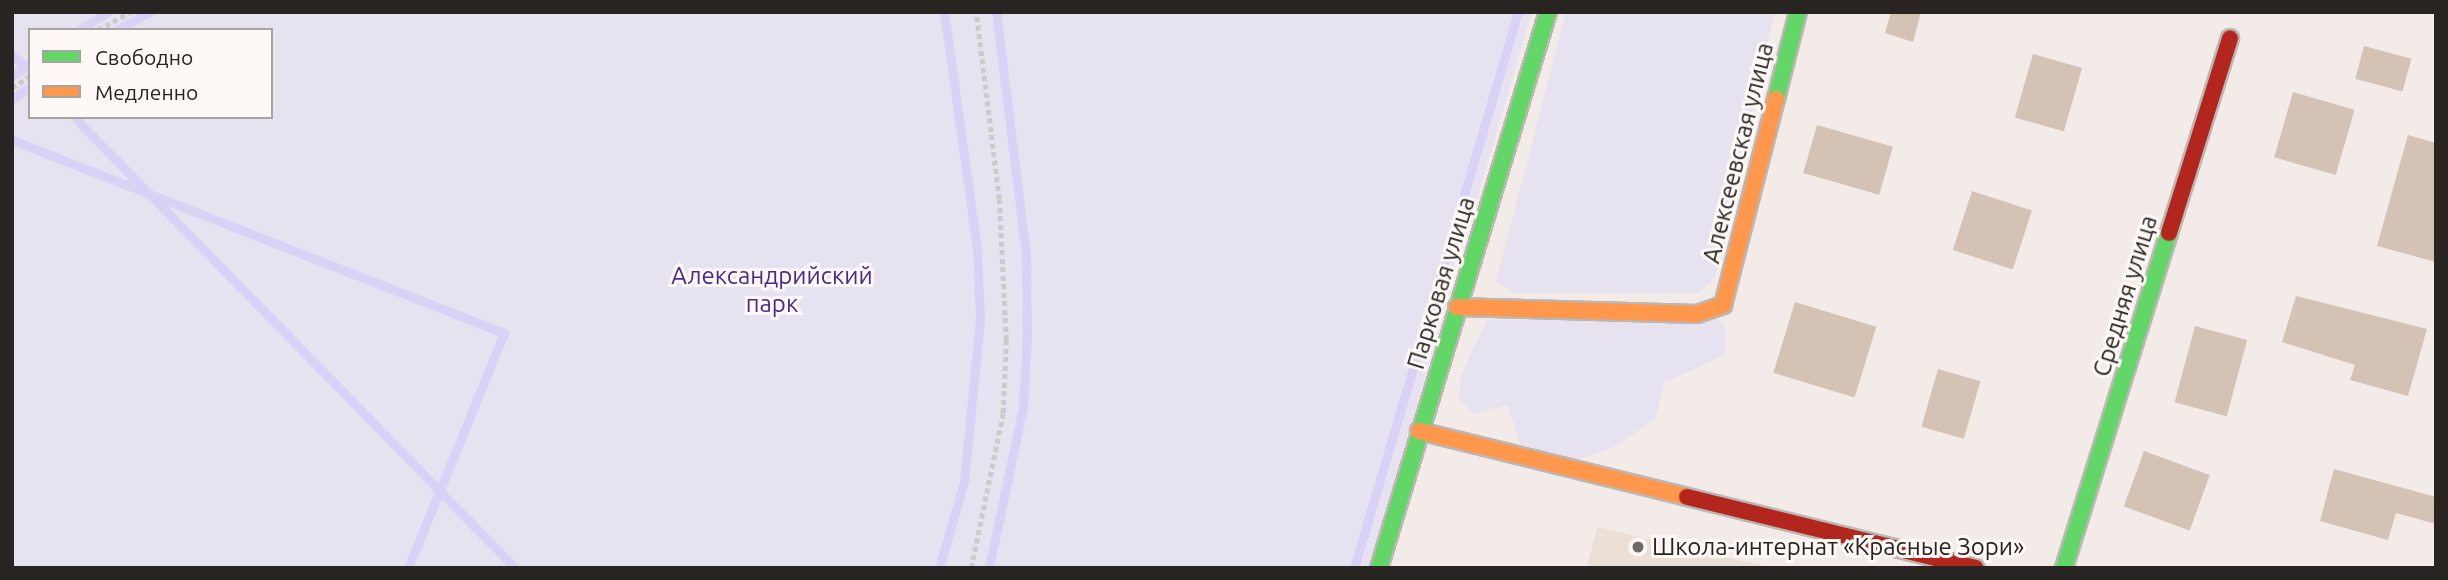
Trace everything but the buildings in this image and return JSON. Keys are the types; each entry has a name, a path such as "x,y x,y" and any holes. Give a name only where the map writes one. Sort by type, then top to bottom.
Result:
{"street":[{"name":"Парковая улица","path":"1378,568 1548,12"},
{"name":"Алексеевская улица","path":"1457,307 1697,314 1723,305 1798,12"},
{"name":"Средняя улица","path":"2064,568 2230,38"},
{"path":"1419,430 1975,568"}],"path":[{"path":"102,28 130,12"},
{"path":"971,568 1003,413 1006,340 999,199 976,12"},
{"path":"12,88 28,77"}],"shaded area":[{"name":"Школа-интернат «Красные Зори»","path":"1597,527 1773,568 1587,568"}],"green space":[{"name":"Александрийский парк","path":"12,12 1532,12 1369,568 12,568"},
{"path":"1566,12 1775,12 1715,277 1698,293 1513,293 1496,281"},
{"path":"1719,319 1726,329 1725,355 1665,382 1655,419 1616,446 1575,460 1520,444 1508,405 1474,414 1459,400 1461,375 1487,320"}],"waterway":[{"path":"82,28 108,12"},
{"path":"121,28 149,12"},
{"path":"939,568 964,482 980,320 977,249 944,12"},
{"path":"989,568 1023,407 1027,335 1026,255 996,12"},
{"path":"1354,568 1518,12"},
{"path":"12,54 25,67"},
{"path":"12,76 28,65"},
{"path":"12,99 28,88"},
{"path":"76,119 515,568"},
{"path":"12,140 504,333 408,568"}],"traffic: fast":[{"path":"1379,568 1548,12"},
{"path":"1776,99 1798,12"},
{"path":"2064,568 2169,233"}],"traffic: slow":[{"path":"1457,307 1697,314 1723,305 1776,99"},
{"path":"1419,431 1687,497"}],"traffic: jam":[{"path":"2169,233 2230,38"},
{"path":"1687,497 1975,568"}],"place":[{"name":"Школа-интернат «Красные Зори»","path":"1638,547"}]}
